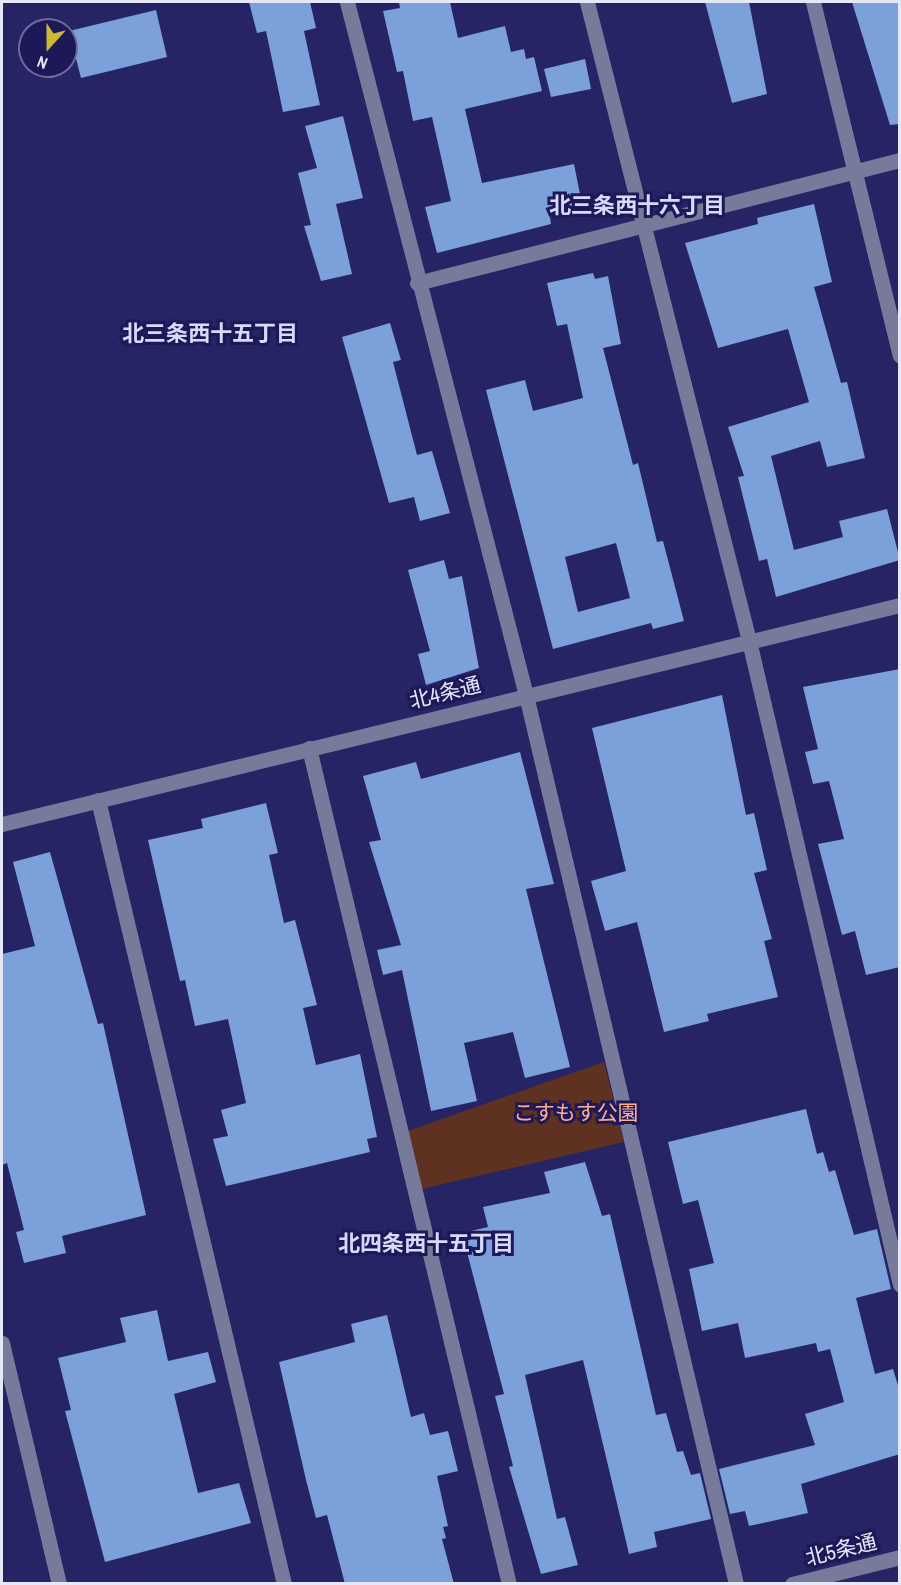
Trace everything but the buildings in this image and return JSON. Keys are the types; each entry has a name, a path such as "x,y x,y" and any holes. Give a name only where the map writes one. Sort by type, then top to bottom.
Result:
{"street":[{"path":"347,2 417,283 526,695 736,1584"},
{"path":"587,2 749,641 900,1285"},
{"path":"813,2 900,355"},
{"path":"417,283 645,228 900,160"},
{"name":"北4条通","path":"2,824 900,605"},
{"path":"309,748 509,1584"},
{"path":"98,800 284,1584"},
{"path":"2,1343 59,1584"},
{"name":"北5条通","path":"792,1584 900,1557"}],"green space":[{"name":"こすもす公園","path":"604,1062 624,1142 417,1190 402,1133"}],"district":[{"name":"北三条西十六丁目","path":"637,206"},
{"name":"北三条西十五丁目","path":"210,334"},
{"name":"北四条西十五丁目","path":"426,1244"}]}
